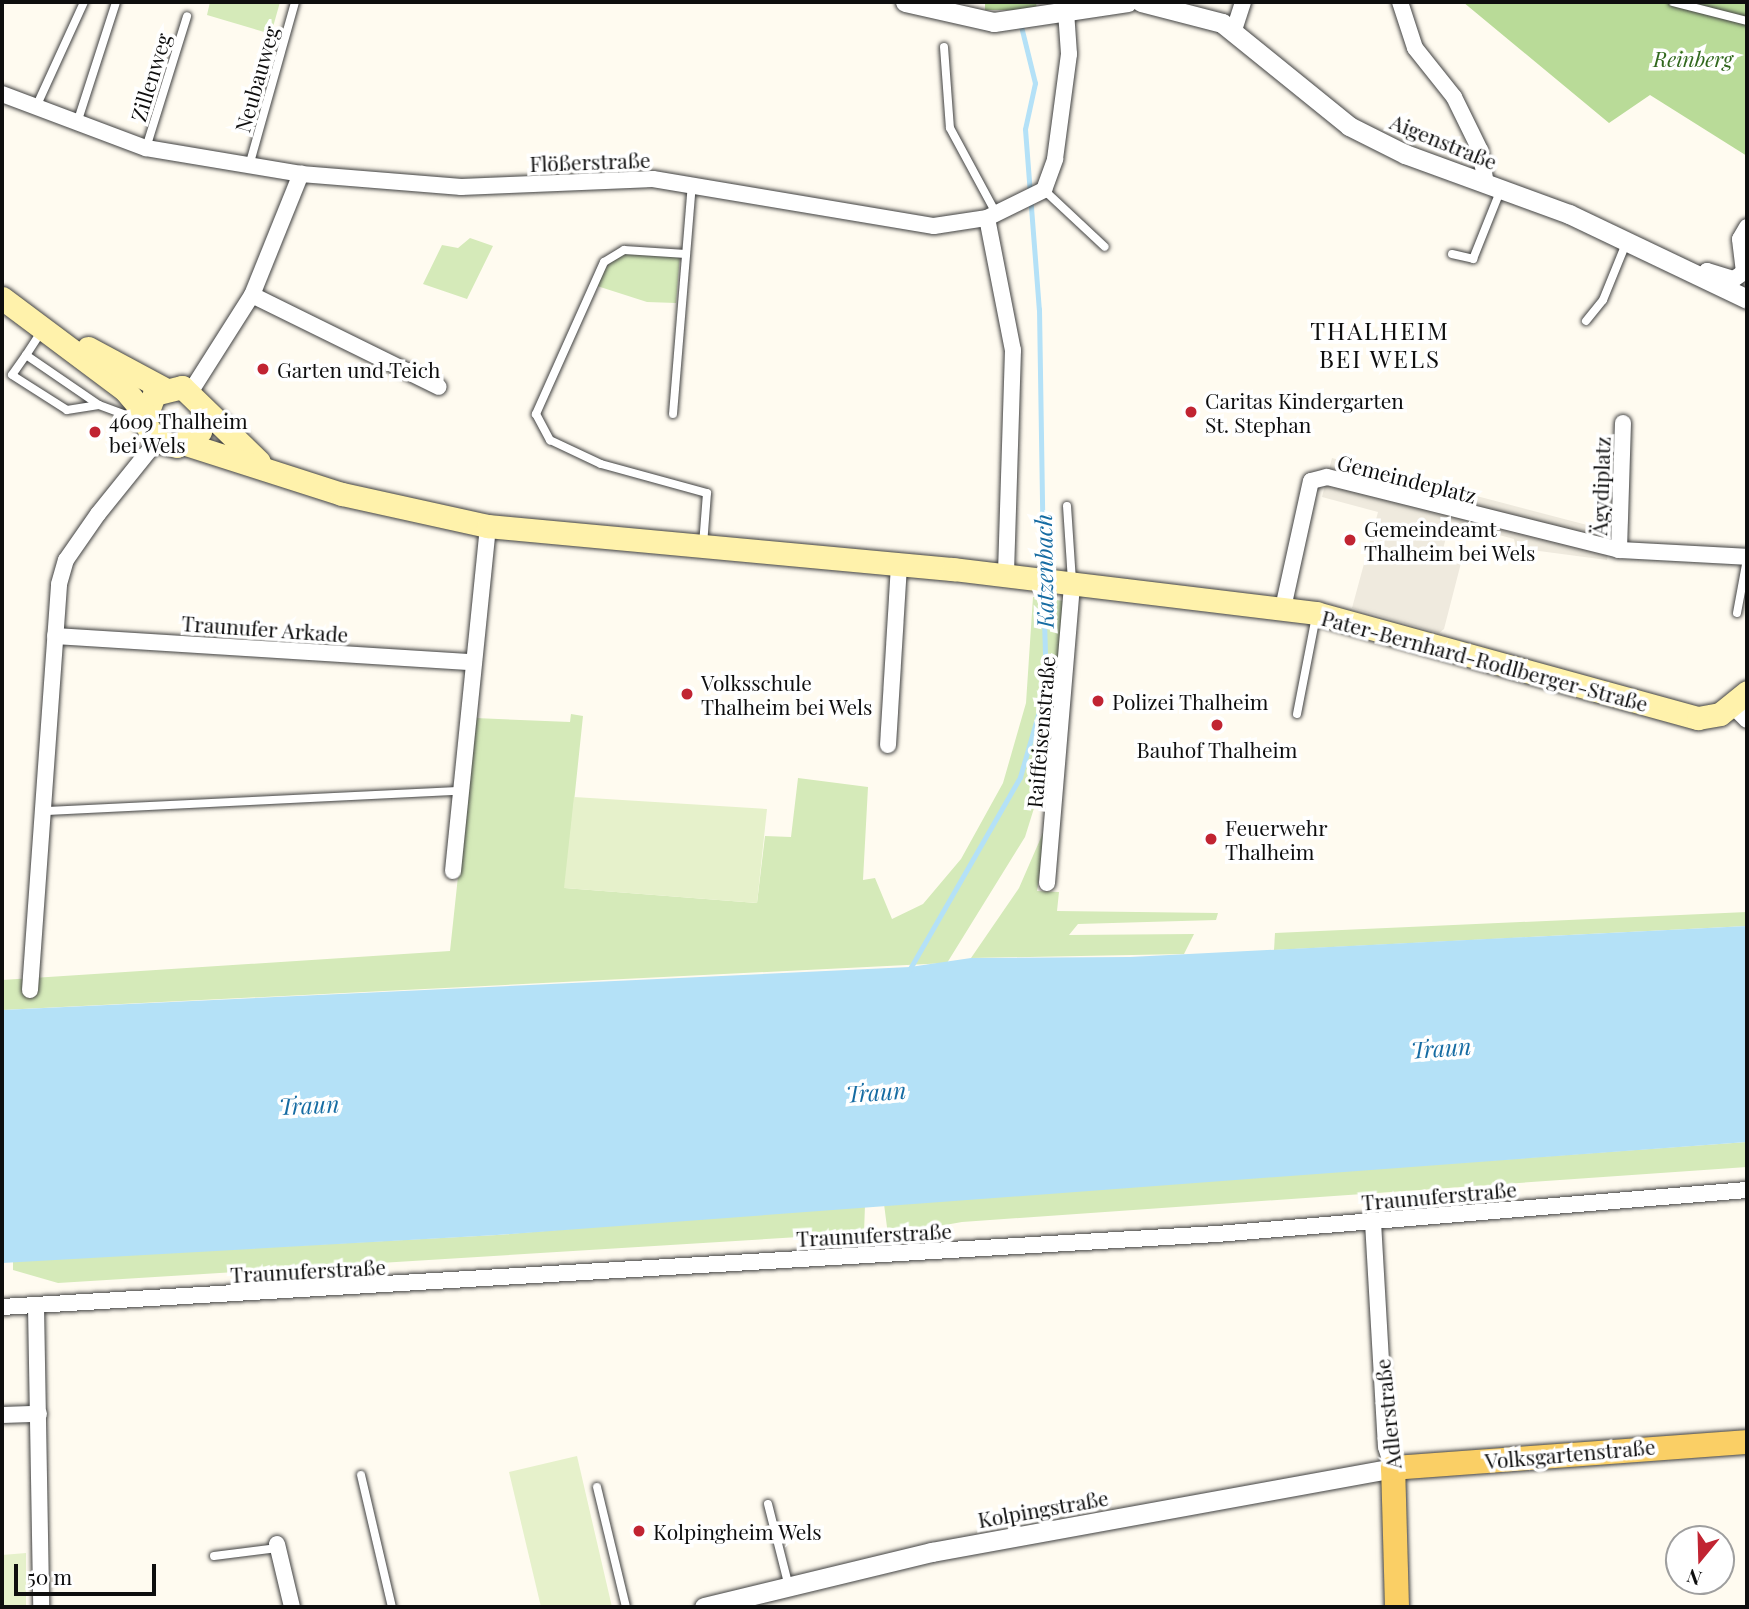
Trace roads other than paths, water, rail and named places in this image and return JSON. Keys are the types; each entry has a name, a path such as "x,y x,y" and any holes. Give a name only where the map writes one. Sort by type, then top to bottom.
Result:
{"main road":[{"path":"5,307 163,388 191,391 204,412 200,431 186,444 157,441 125,390 44,327"},
{"path":"144,417 163,388"},
{"name":"Pater-Bernhard-Rodlberger-Straße","path":"204,412 264,466"},
{"name":"Pater-Bernhard-Rodlberger-Straße","path":"186,444 264,466 342,494 488,526 650,544 703,545 786,558 1006,575 1283,608 1316,613 1698,718 1743,706"},
{"name":"Pater-Bernhard-Rodlberger-Straße","path":"650,544 703,561 786,558"},
{"name":"Volksgartenstraße","path":"1393,1468 1747,1441"},
{"name":"Adlerstraße","path":"1393,1468 1398,1607"}],"street":[{"path":"905,2 994,22 1066,15 1128,2"},
{"name":"Aigenstraße","path":"1141,2 1205,16 1234,30 1349,126 1627,242 1747,299"},
{"path":"1234,30 1243,2"},
{"path":"1400,2 1415,48 1454,97 1494,186"},
{"path":"1032,198 1055,159 1069,54 1066,15"},
{"name":"Flößerstraße","path":"2,94 35,110 146,148 300,174 408,186 624,178 692,185 919,225 992,216 1032,198"},
{"path":"191,391 252,295 300,174"},
{"path":"992,216 1013,350 1006,575"},
{"path":"1703,278 1707,271 1734,279 1744,272 1740,239 1747,227"},
{"path":"252,295 439,387"},
{"name":"Ägydiplatz","path":"1623,423 1619,550 1747,558"},
{"path":"30,990 46,811 55,636 66,561 157,441"},
{"name":"Gemeindeplatz","path":"1283,608 1311,481 1338,478 1619,550"},
{"path":"453,871 472,662 488,526"},
{"path":"888,745 899,566"},
{"name":"Raiffeisenstraße","path":"1047,883 1064,736 1072,584"},
{"name":"Traunufer Arkade","path":"55,636 472,662"},
{"name":"Traunuferstraße","path":"2,1307 1373,1222 1747,1190"},
{"name":"Adlerstraße","path":"1373,1222 1386,1447 1393,1468"},
{"path":"36,1306 41,1607"},
{"path":"2,1415 38,1414"},
{"name":"Kolpingstraße","path":"704,1607 932,1552 1393,1468"},
{"path":"277,1546 292,1607"}],"lane":[{"path":"35,110 84,2"},
{"path":"76,125 116,2"},
{"name":"Neubauweg","path":"249,166 295,2"},
{"path":"1673,2 1747,22"},
{"name":"Zillenweg","path":"146,148 187,16"},
{"path":"944,47 950,128 992,216"},
{"path":"673,414 692,185"},
{"path":"1452,254 1473,259 1494,186"},
{"path":"1032,198 1105,247"},
{"path":"1586,321 1603,300 1627,242"},
{"path":"687,254 624,250 604,262 536,414 550,439 601,464 707,493 703,545"},
{"path":"44,327 12,375 67,410 99,405"},
{"path":"26,355 99,405 144,417"},
{"path":"1067,506 1072,584"},
{"path":"1737,612 1747,558"},
{"path":"1297,714 1316,613"},
{"path":"46,811 459,791"},
{"path":"361,1475 392,1607"},
{"path":"597,1487 626,1607"},
{"path":"768,1504 789,1587"},
{"path":"214,1556 277,1546"}],"water":[{"name":"Traun","path":"1747,926 1747,1142 497,1235 2,1263 2,1010 910,967 971,958 1130,957"}],"waterway":[{"name":"Katzenbach","path":"1020,22 1035,83 1025,129 1039,309 1043,575"},
{"name":"Katzenbach","path":"908,972 1020,777 1046,687 1043,585"}],"place":[{"name":"Garten und Teich","path":"263,369"},
{"name":"Caritas Kindergarten St. Stephan","path":"1191,412"},
{"name":"4609 Thalheim bei Wels","path":"95,432"},
{"name":"Gemeindeamt Thalheim bei Wels","path":"1350,540"},
{"name":"Volksschule Thalheim bei Wels","path":"687,694"},
{"name":"Polizei Thalheim","path":"1098,701"},
{"name":"Bauhof Thalheim","path":"1217,725"},
{"name":"Feuerwehr Thalheim","path":"1211,839"},
{"name":"Kolpingheim Wels","path":"639,1531"}],"district":[{"name":"THALHEIM BEI WELS","path":"1380,345"}],"park label":[{"name":"Reinberg","path":"1693,58"}]}
